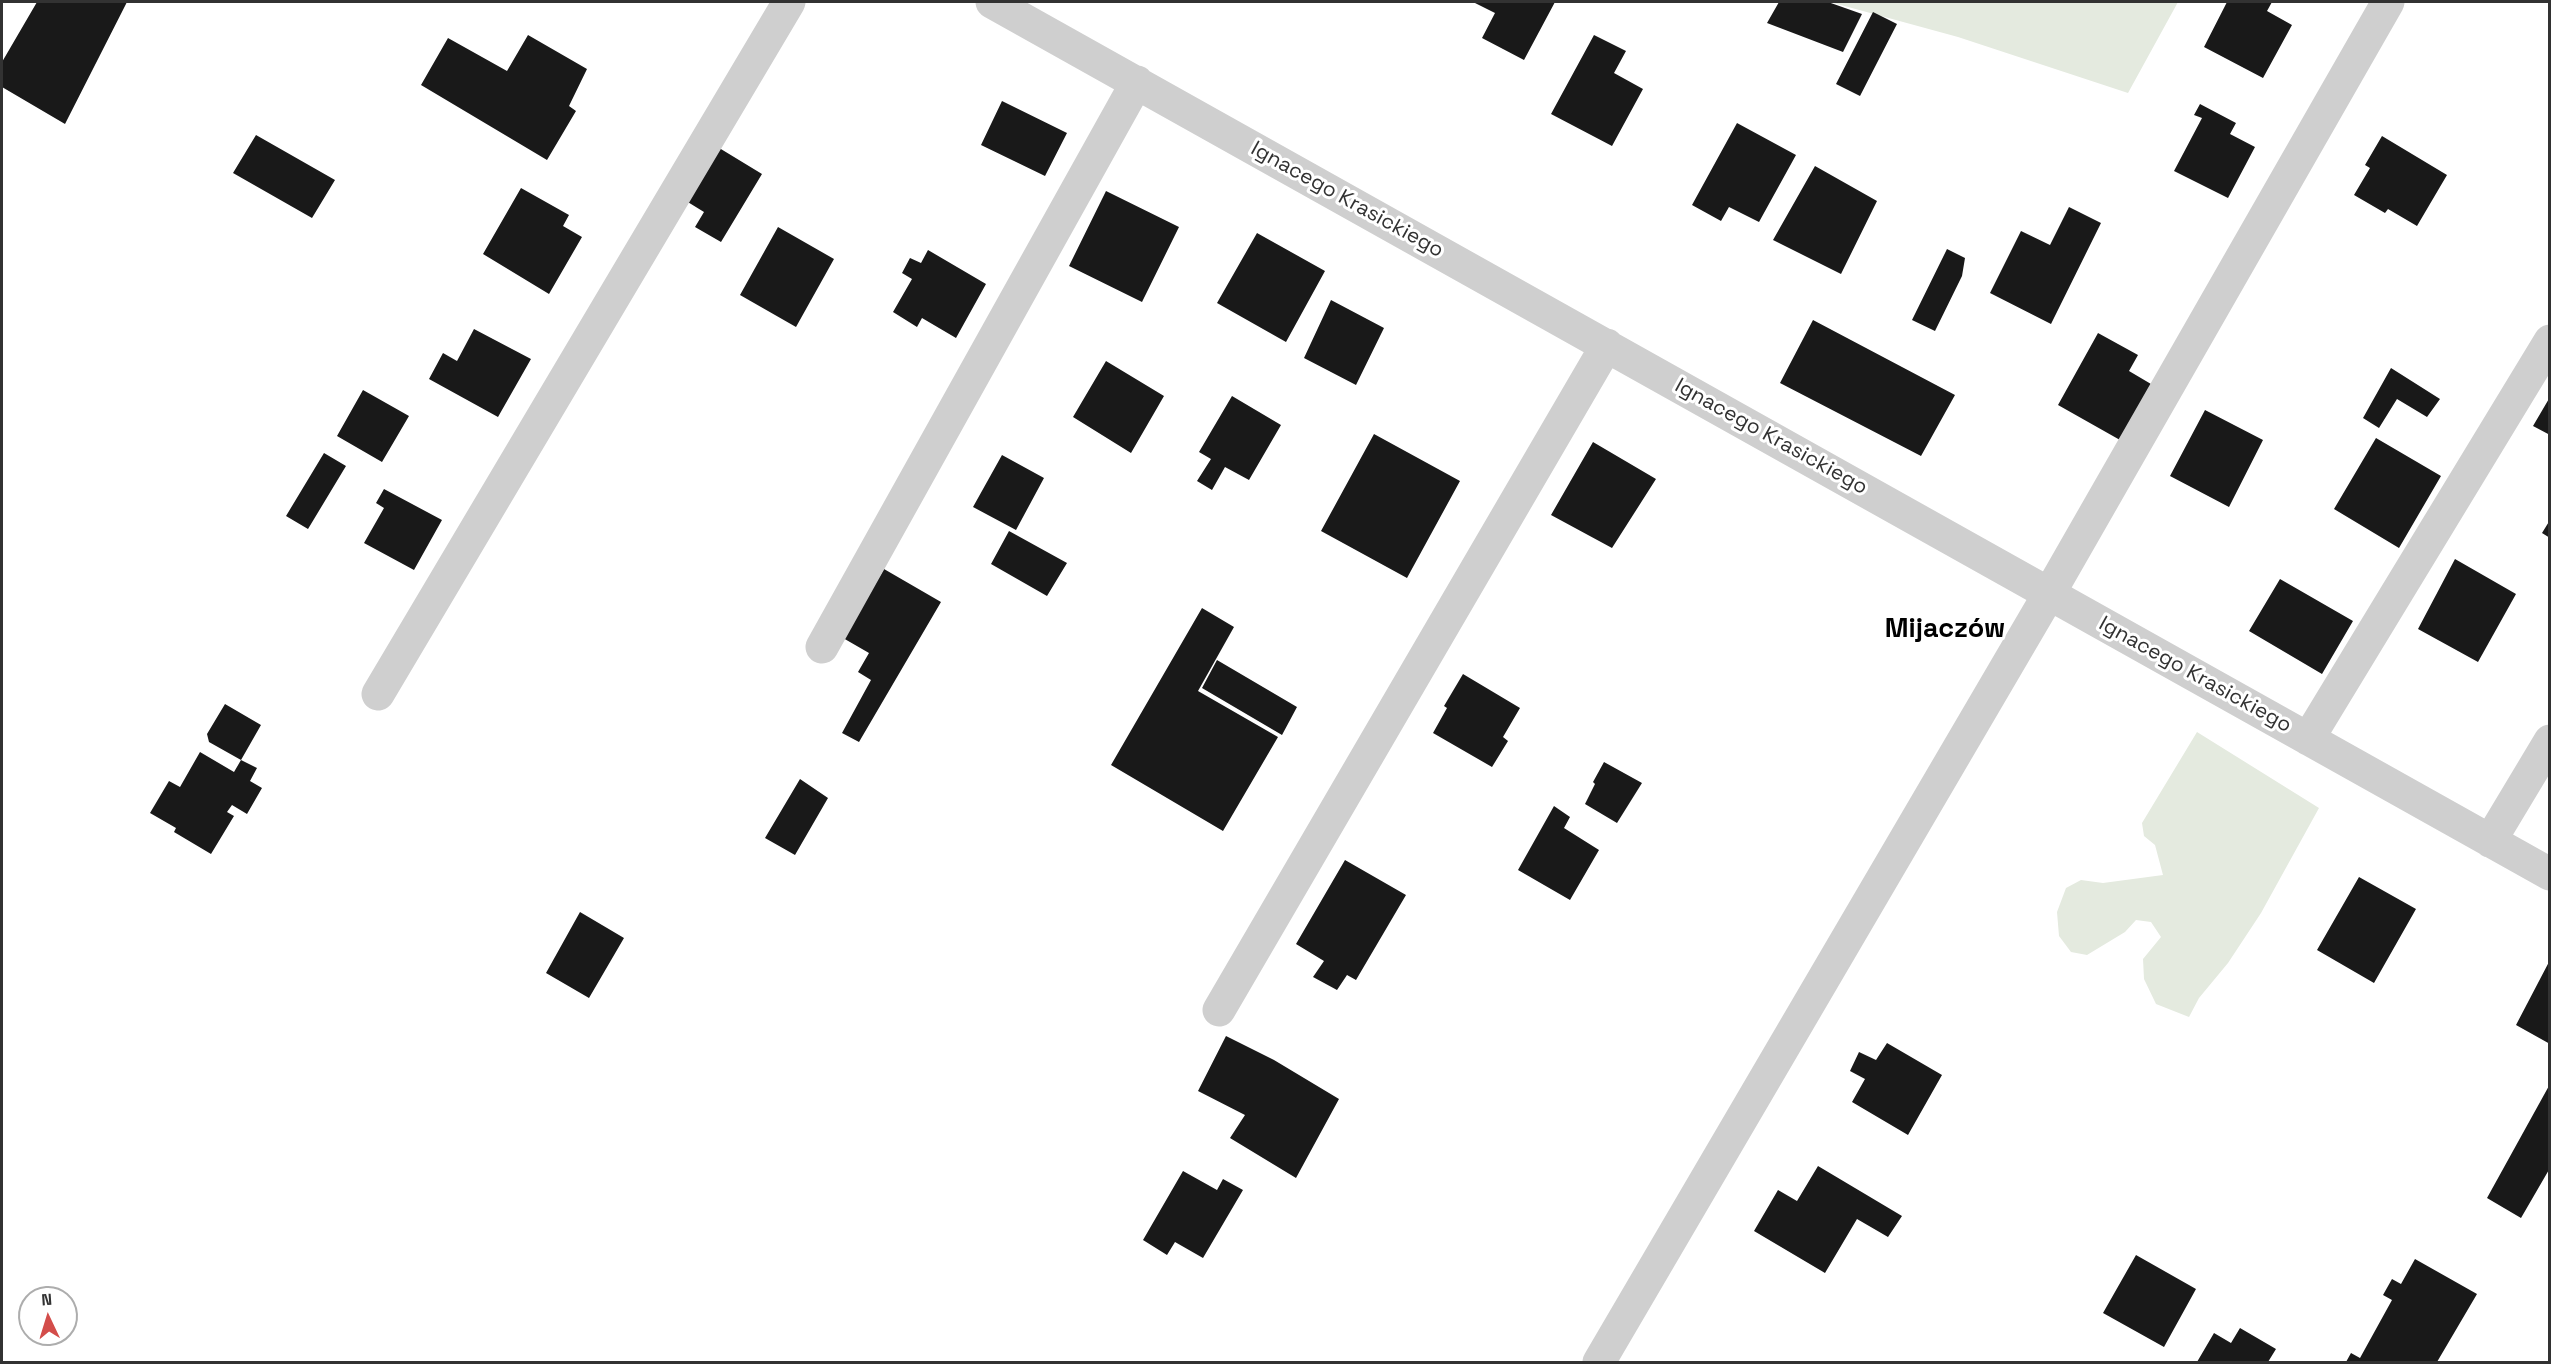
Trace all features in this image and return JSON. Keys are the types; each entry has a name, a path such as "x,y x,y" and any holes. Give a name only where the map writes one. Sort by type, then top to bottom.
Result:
{"street":[{"path":"378,694 789,2"},
{"name":"Ignacego Krasickiego","path":"992,2 2550,874"},
{"path":"1599,1362 2049,594 2388,2"},
{"path":"822,646 1137,82"},
{"path":"2308,739 2550,341"},
{"path":"1220,1010 1607,345"},
{"path":"2490,841 2550,741"}],"shaded area":[{"path":"1830,2 2178,2 2128,93 1958,37"},
{"path":"2197,732 2319,808 2261,913 2228,963 2199,998 2189,1017 2156,1004 2144,979 2143,959 2161,937 2151,922 2136,920 2125,932 2087,955 2071,952 2059,936 2057,912 2066,888 2081,880 2103,883 2163,875 2155,845 2144,836 2142,823"}],"building":[{"path":"37,2 127,2 65,124 2,87 2,62"},
{"path":"1473,2 1555,2 1524,60 1482,38 1495,13"},
{"path":"1779,2 1828,2 1862,14 1843,52 1767,23"},
{"path":"2227,2 2272,2 2267,11 2292,25 2263,78 2204,47"},
{"path":"1873,12 1897,24 1860,96 1836,84"},
{"path":"528,35 587,69 569,106 576,111 547,160 421,85 448,38 507,71"},
{"path":"1594,35 1626,51 1614,73 1643,89 1612,146 1551,114"},
{"path":"1002,101 1067,133 1045,176 981,145"},
{"path":"2200,104 2236,123 2230,134 2255,147 2228,198 2174,171 2202,118 2194,115"},
{"path":"1737,123 1796,155 1759,222 1729,207 1721,221 1692,205"},
{"path":"256,135 335,180 312,218 233,173"},
{"path":"2382,136 2447,175 2417,226 2388,209 2385,213 2354,195 2370,168 2365,165"},
{"path":"711,143 762,174 721,242 695,227 704,212 678,196"},
{"path":"1815,166 1877,201 1841,274 1773,240"},
{"path":"521,188 569,215 563,226 582,237 549,294 483,254"},
{"path":"1106,191 1179,227 1142,302 1069,266"},
{"path":"2069,207 2101,223 2051,324 1990,293 2021,231 2050,245"},
{"path":"778,227 834,259 796,327 740,295"},
{"path":"1257,233 1325,271 1286,342 1217,303"},
{"path":"1947,249 1965,258 1962,276 1935,331 1912,320"},
{"path":"928,250 986,284 956,338 922,318 917,327 893,312 912,279 902,273 910,258 921,263"},
{"path":"1331,300 1384,328 1356,385 1304,358"},
{"path":"1813,320 1955,395 1921,456 1780,383"},
{"path":"474,329 531,359 498,417 429,379 443,353 457,361"},
{"path":"2098,333 2138,355 2129,371 2151,384 2120,440 2058,405"},
{"path":"1106,361 1164,396 1131,453 1073,417"},
{"path":"2391,368 2440,399 2427,417 2397,399 2379,428 2363,418"},
{"path":"363,390 409,416 382,462 337,436"},
{"path":"1232,396 1281,425 1249,480 1225,467 1212,490 1197,481 1211,459 1199,452"},
{"path":"2550,397 2550,435 2533,426"},
{"path":"2205,410 2263,440 2229,507 2170,476"},
{"path":"1374,434 1460,481 1407,578 1321,531"},
{"path":"2376,438 2441,476 2399,548 2334,509"},
{"path":"1593,442 1656,479 1612,548 1551,515"},
{"path":"324,453 346,466 308,529 286,516"},
{"path":"1002,455 1044,478 1016,530 973,507"},
{"path":"384,489 442,520 414,570 364,543 384,508 376,503"},
{"path":"2550,520 2550,538 2542,533"},
{"path":"1009,531 1067,563 1047,596 991,564"},
{"path":"2455,559 2516,594 2478,662 2418,629"},
{"path":"884,569 941,602 859,742 842,733 871,680 858,672 869,653 843,638"},
{"path":"2280,579 2353,621 2322,674 2249,631"},
{"path":"1202,608 1234,627 1198,691 1278,737 1223,831 1111,765"},
{"path":"1217,660 1297,707 1282,735 1202,688"},
{"path":"1463,674 1520,708 1503,737 1508,741 1492,767 1433,733 1447,708 1444,706"},
{"path":"225,704 261,725 241,760 209,742 207,734"},
{"path":"200,752 234,772 241,760 257,768 250,781 262,788 247,814 232,805 227,812 234,816 211,854 174,832 176,828 150,813 169,781 180,787"},
{"path":"1604,762 1642,783 1617,823 1585,804"},
{"path":"800,779 828,798 795,855 765,838"},
{"path":"1554,806 1570,817 1564,828 1599,850 1570,900 1518,870"},
{"path":"1345,860 1406,895 1356,980 1347,975 1337,990 1313,977 1324,961 1296,944"},
{"path":"2359,877 2416,909 2374,983 2317,950"},
{"path":"580,912 624,938 589,998 546,973"},
{"path":"2550,960 2550,1044 2516,1025"},
{"path":"1226,1036 1274,1060 1339,1099 1296,1178 1230,1138 1245,1115 1198,1091"},
{"path":"1887,1043 1942,1075 1908,1135 1852,1102 1865,1079 1850,1071 1859,1052 1876,1060"},
{"path":"2550,1084 2550,1168 2521,1218 2487,1198"},
{"path":"1818,1166 1902,1216 1888,1237 1857,1219 1825,1273 1754,1231 1778,1190 1797,1201"},
{"path":"1183,1171 1217,1190 1223,1179 1243,1190 1203,1258 1175,1242 1167,1255 1143,1240"},
{"path":"2136,1255 2196,1289 2164,1347 2103,1313"},
{"path":"2415,1259 2477,1294 2437,1362 2346,1362 2351,1353 2360,1358 2392,1300 2383,1295 2392,1279 2401,1284"},
{"path":"2240,1328 2276,1349 2268,1362 2197,1362 2214,1333 2231,1343"}],"district":[{"name":"Mijaczów","path":"1945,630"}]}
